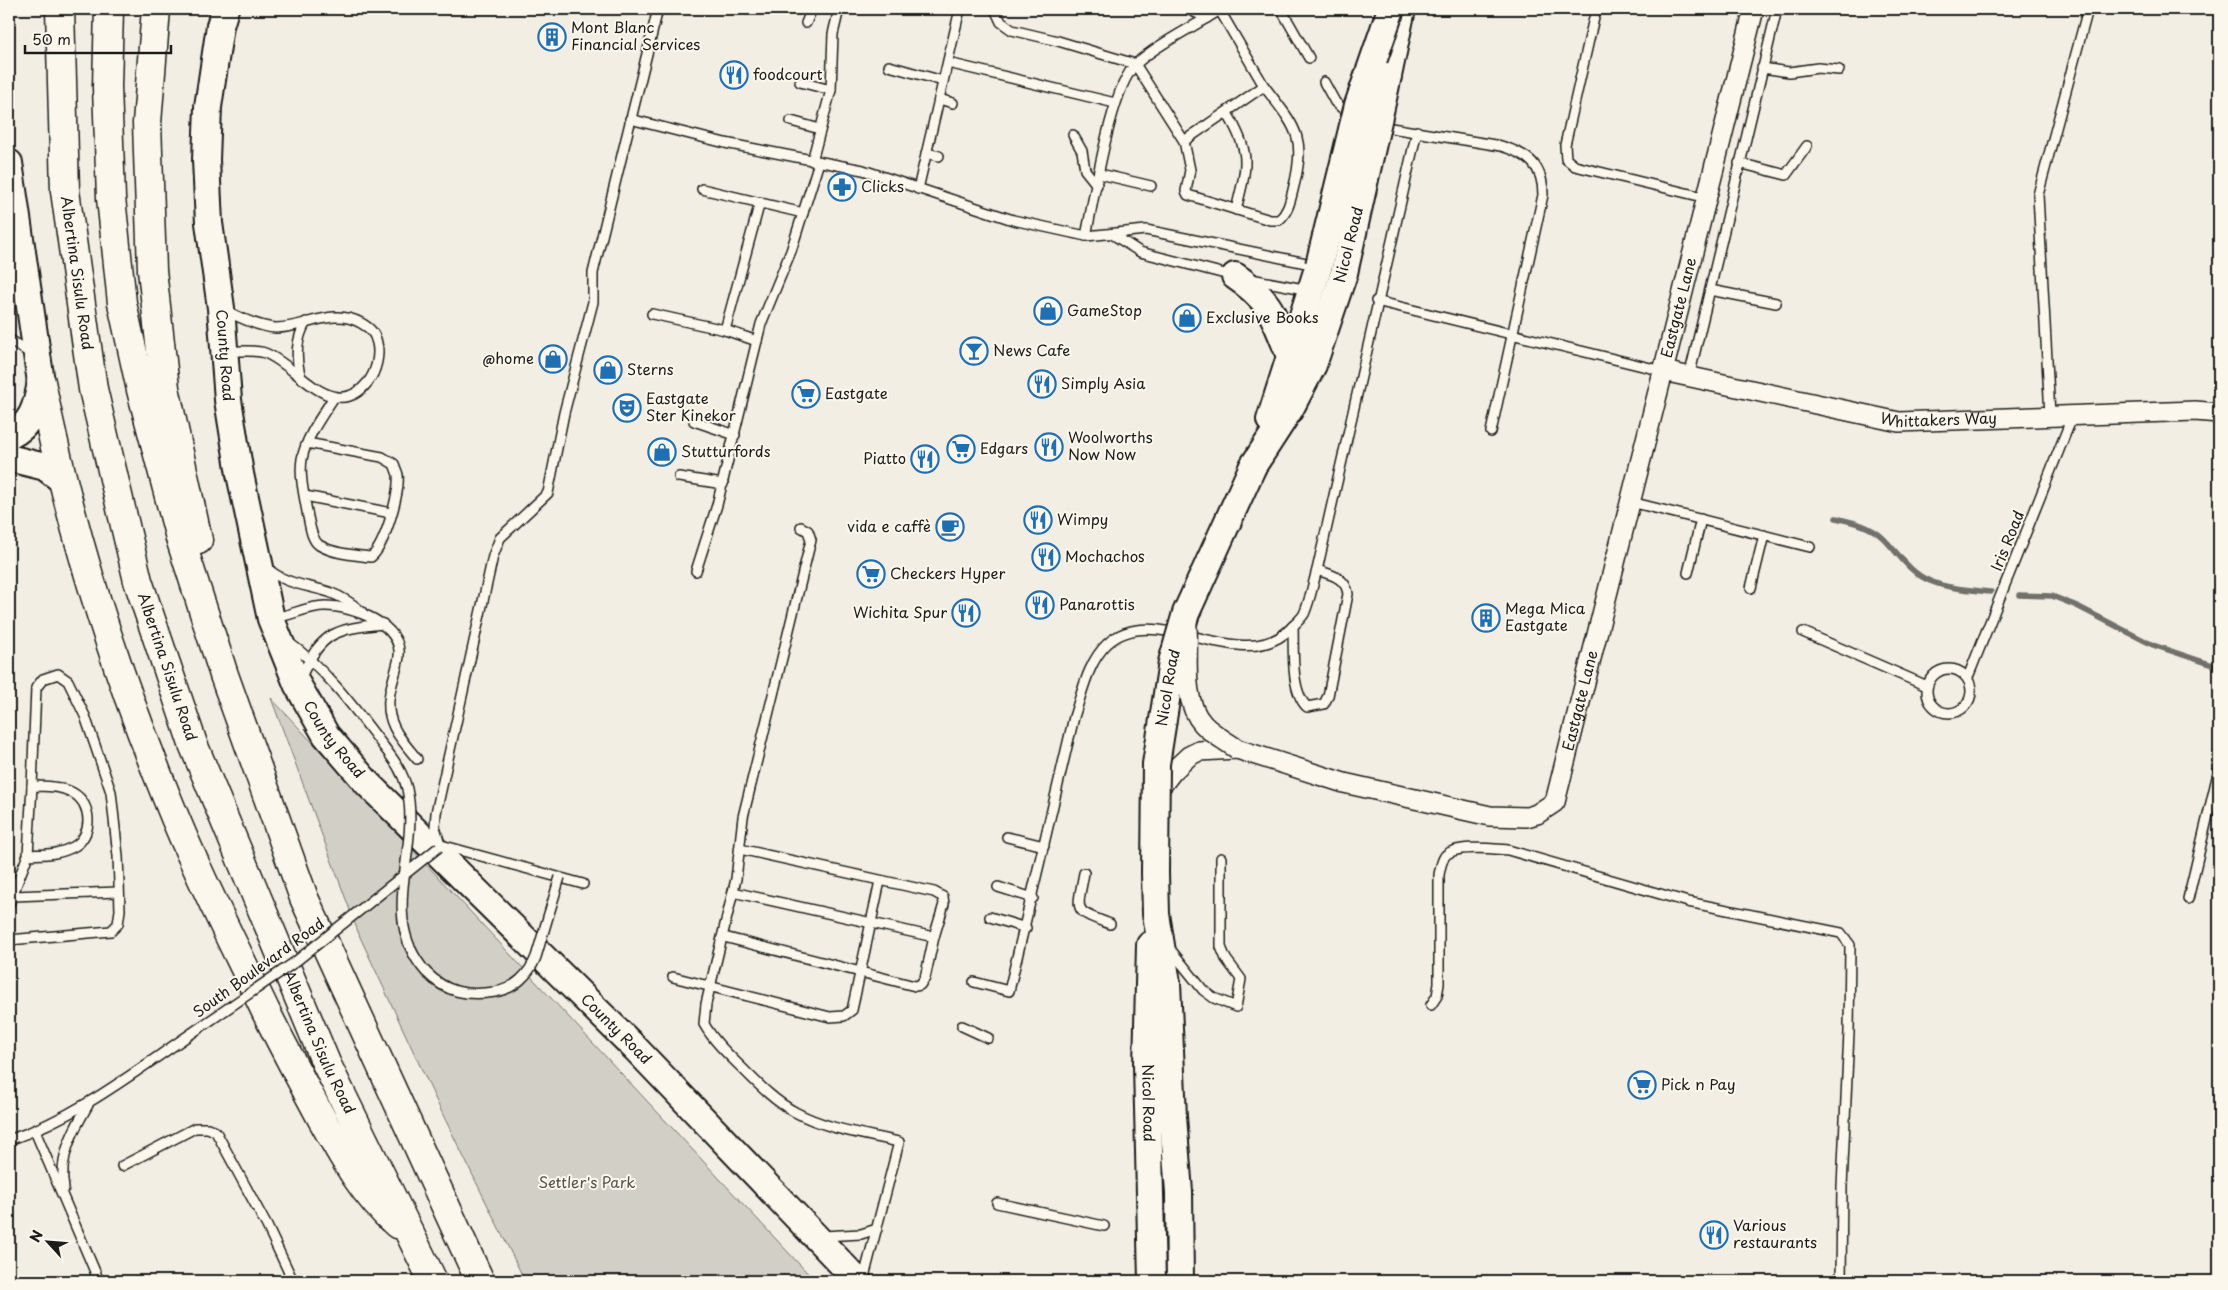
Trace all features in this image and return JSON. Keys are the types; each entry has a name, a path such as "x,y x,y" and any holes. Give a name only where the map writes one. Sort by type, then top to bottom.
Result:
{"highway":[{"name":"Albertina Sisulu Road","path":"60,9 64,191 93,389 138,581 196,753 326,1063 433,1281"},
{"path":"109,9 107,87 111,198 122,303 141,390 180,538 224,675 304,898 480,1281"},
{"path":"156,9 147,123 152,270 165,388 224,675"},
{"path":"40,370 62,480 83,554 134,711 167,800 210,895 296,1072 347,1164 365,1191 411,1236"}],"main road":[{"name":"County Road","path":"224,9 208,107 206,160 209,223 221,308 228,400 258,560 274,626 297,684 326,735 368,784 628,1042 858,1281"},
{"name":"Nicol Road","path":"1331,269 1358,105 1391,9"},
{"name":"Nicol Road","path":"1254,466 1290,409 1313,365 1323,295 1402,9"},
{"path":"9,163 40,370 32,416 20,429 9,436"},
{"path":"1235,276 1256,290 1265,300 1290,356"},
{"name":"Nicol Road","path":"1180,1281 1179,1192 1173,1117 1167,983 1159,931 1155,873 1157,756 1164,700 1172,662 1186,613 1254,466 1290,356 1323,295"},
{"path":"9,458 45,467 62,480"},
{"name":"Nicol Road","path":"1152,1281 1147,1065 1149,950 1159,931"}],"street":[{"name":"Eastgate Lane","path":"1186,613 1189,694 1194,711 1210,731 1237,749 1344,783 1490,816 1527,818 1555,802 1754,9"},
{"name":"Whittakers Way","path":"1663,371 1899,422 2195,411 2219,414"},
{"path":"1156,794 1173,771 1189,756 1198,751 1237,749"}],"lane":[{"path":"583,884 440,846 435,827 436,813 493,556 500,538 548,493 564,413 593,302 593,273 658,9"},
{"path":"806,23 812,9"},
{"path":"696,571 703,556 723,484 761,324 803,213 820,129 831,90 833,34 839,9"},
{"path":"918,189 960,9"},
{"path":"995,9 1001,22 1012,30 1058,41 1135,64 1184,141 1190,170 1186,191 1188,195 1236,210 1278,220 1289,207 1300,164 1300,150 1295,130 1264,86 1219,10 1135,64 1120,87 1086,236"},
{"path":"1188,9 1207,18"},
{"path":"1281,9 1309,58"},
{"path":"1596,9 1565,145 1566,159 1574,166 1707,198"},
{"path":"1690,377 1739,163 1777,9"},
{"path":"2050,415 2038,200 2042,176 2088,9"},
{"path":"948,63 1115,103"},
{"path":"889,66 943,82"},
{"path":"1762,68 1789,72 1818,68 1839,70"},
{"path":"800,82 831,90"},
{"path":"1324,82 1334,102 1342,110 1365,123 1519,151 1528,157 1540,172 1543,195 1491,432"},
{"path":"1184,141 1264,86"},
{"path":"939,99 953,103"},
{"path":"1227,113 1239,133 1246,156 1236,210"},
{"path":"630,119 725,143 863,170 1013,220 1086,236 1146,230 1331,269"},
{"path":"791,121 820,129"},
{"path":"974,982 1010,991 1074,717 1088,675 1106,645 1126,633 1146,629 1250,645 1276,639 1293,626 1304,614 1317,570 1376,301 1417,131"},
{"path":"1073,135 1082,151 1085,170 1097,185"},
{"path":"1739,163 1786,175 1806,146"},
{"path":"926,153 939,156"},
{"path":"1100,174 1151,186"},
{"path":"702,189 803,213"},
{"path":"725,330 760,202"},
{"path":"1112,234 1140,252 1166,260 1323,295"},
{"path":"1710,290 1776,304"},
{"path":"1376,301 1663,371"},
{"path":"221,308 244,320 276,328 340,316 370,328 376,338 379,350 371,379 364,387 352,396 334,397 321,392 281,362 264,352 223,351"},
{"path":"652,314 725,330 757,341"},
{"path":"301,378 297,365 298,345 300,332 306,322"},
{"path":"9,339 40,370"},
{"path":"307,443 382,456 394,464 398,476 391,513 384,540 377,552 371,557 345,554 317,544 310,531 302,459 307,443 334,397"},
{"name":"Iris Road","path":"1968,678 2073,415"},
{"path":"694,421 735,435"},
{"path":"679,477 723,484"},
{"path":"305,496 391,513"},
{"path":"1631,502 1810,547"},
{"path":"1688,573 1701,520"},
{"path":"801,527 808,531 811,540 743,818 734,892 704,1024 720,1047 767,1092 796,1113 820,1122 899,1142 863,1281"},
{"path":"1752,588 1764,535"},
{"path":"258,560 284,580 339,596 349,601 366,616"},
{"path":"1293,626 1296,688 1300,700 1307,707 1324,704 1328,696 1348,594 1347,585 1340,579 1317,570"},
{"path":"417,759 397,734 391,719 390,696 399,648 395,637 383,624 366,616 326,606 274,626 310,658 353,707 402,772 408,790 408,838 401,918 415,960 444,988 461,994 481,994 503,990 519,981 532,968 560,877"},
{"path":"297,684 317,647 332,634 383,624"},
{"path":"1803,632 1927,686"},
{"path":"1946,669 1957,670 1968,678 1972,690 1968,703 1958,712 1944,714 1935,709 1929,702 1927,686 1936,674 1946,669"},
{"path":"9,904 28,855 36,688 43,678 58,674 68,681 85,716 111,792 118,856 119,918 115,928 111,931 9,940"},
{"path":"2188,899 2219,769"},
{"path":"28,855 62,852 80,842 88,826 86,808 79,797 61,789 32,786"},
{"path":"1007,836 1044,846"},
{"name":"South Boulevard Road","path":"9,1140 35,1131 88,1104 295,962 440,846"},
{"path":"1431,1004 1437,996 1439,984 1441,865 1446,855 1452,852 1486,848 1508,850 1688,902 1841,933 1850,945 1841,1281"},
{"path":"724,937 915,986 920,985 925,978 944,904 943,897 934,892 740,849"},
{"path":"1159,931 1203,990 1214,998 1236,1007 1241,979 1226,959 1221,947 1222,858"},
{"path":"1084,873 1078,904 1079,910 1084,915 1110,924"},
{"path":"674,977 830,1017 844,1016 852,1010 880,881"},
{"path":"998,888 1033,898"},
{"path":"13,896 118,892"},
{"path":"734,892 934,937"},
{"path":"990,917 1026,928"},
{"path":"962,1026 988,1038"},
{"path":"67,1205 62,1176 64,1156 88,1104"},
{"path":"122,1166 195,1128 208,1128 216,1132 221,1136 293,1281"},
{"path":"35,1131 99,1281"},
{"path":"997,1203 1104,1226"},
{"path":"813,1235 840,1237 861,1234 876,1229"}],"green space":[{"name":"Settler's Park","path":"271,698 815,1281 525,1281 443,1115 360,937"}],"waterway":[{"path":"1836,518 1860,524 1877,533 1909,567 1930,581 1968,590 1991,592"},
{"path":"2019,595 2052,596 2077,606 2153,645 2219,667"}],"place":[{"name":"Mont Blanc Financial Services","path":"552,37"},
{"name":"foodcourt","path":"734,75"},
{"name":"Clicks","path":"842,187"},
{"name":"GameStop","path":"1048,311"},
{"name":"Exclusive Books","path":"1187,318"},
{"name":"News Cafe","path":"974,351"},
{"name":"@home","path":"553,359"},
{"name":"Sterns","path":"608,370"},
{"name":"Simply Asia","path":"1042,384"},
{"name":"Eastgate","path":"806,394"},
{"name":"Eastgate Ster Kinekor","path":"627,408"},
{"name":"Woolworths Now Now","path":"1049,447"},
{"name":"Edgars","path":"961,449"},
{"name":"Stutturfords","path":"662,452"},
{"name":"Piatto","path":"925,459"},
{"name":"Wimpy","path":"1038,520"},
{"name":"vida e caffè","path":"950,527"},
{"name":"Mochachos","path":"1046,557"},
{"name":"Checkers Hyper","path":"871,574"},
{"name":"Panarottis","path":"1040,605"},
{"name":"Wichita Spur","path":"966,613"},
{"name":"Mega Mica Eastgate","path":"1486,618"},
{"name":"Pick n Pay","path":"1642,1085"},
{"name":"Various restaurants","path":"1714,1235"}]}
